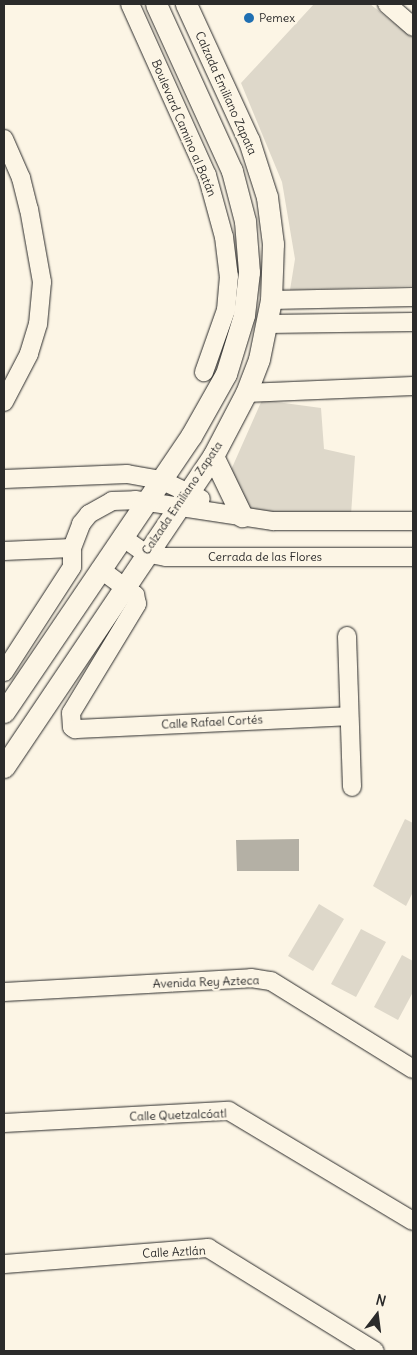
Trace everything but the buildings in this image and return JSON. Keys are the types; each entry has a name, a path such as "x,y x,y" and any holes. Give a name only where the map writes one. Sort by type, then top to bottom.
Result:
{"main road":[{"path":"4,712 191,436 226,374 244,315 249,272 245,221 232,171 156,4"},
{"name":"Calzada Emiliano Zapata","path":"4,767 145,553 213,456 246,393 267,324 271,300 273,244 267,197 249,141 186,4"},
{"path":"213,456 242,516"}],"street":[{"name":"Boulevard Camino al Batán","path":"130,4 207,175 224,237 229,276 226,310 204,372"},
{"path":"387,4 413,27"},
{"path":"403,4 413,13"},
{"path":"4,140 21,178 38,248 42,282 38,324 29,354 4,402"},
{"path":"271,300 413,297"},
{"path":"304,299 306,324"},
{"path":"267,324 413,322"},
{"path":"246,393 413,386"},
{"path":"4,479 127,474 161,480 183,498 220,512 273,521 413,520"},
{"path":"4,672 72,567 72,548 81,524 100,506 123,499 146,502 183,498"},
{"name":"Cerrada de las Flores","path":"122,537 145,553 166,557 413,557"},
{"path":"4,551 72,548"},
{"path":"100,568 124,585"},
{"name":"Calle Rafael Cortés","path":"124,585 135,595 134,613 71,713 72,727 75,729 349,716"},
{"path":"347,636 352,787"},
{"name":"Avenida Rey Azteca","path":"4,992 251,978 271,981 413,1069"},
{"name":"Calle Quetzalcóatl","path":"4,1123 229,1111 413,1221"},
{"name":"Calle Aztlán","path":"4,1264 208,1248 375,1351"}],"shaded area":[{"path":"314,4 370,4 413,38 413,286 290,290 295,259 282,182 241,83"},
{"path":"262,400 321,408 324,449 355,456 351,515 263,517 236,499 231,470"},
{"path":"405,819 413,823 413,892 406,906 373,886"},
{"path":"299,839 299,871 237,871 236,840"},
{"path":"319,904 344,919 313,971 288,956"},
{"path":"361,929 386,942 356,997 331,984"},
{"path":"402,955 413,961 413,992 398,1020 374,1007"}],"place":[{"name":"Pemex","path":"249,18"}]}
